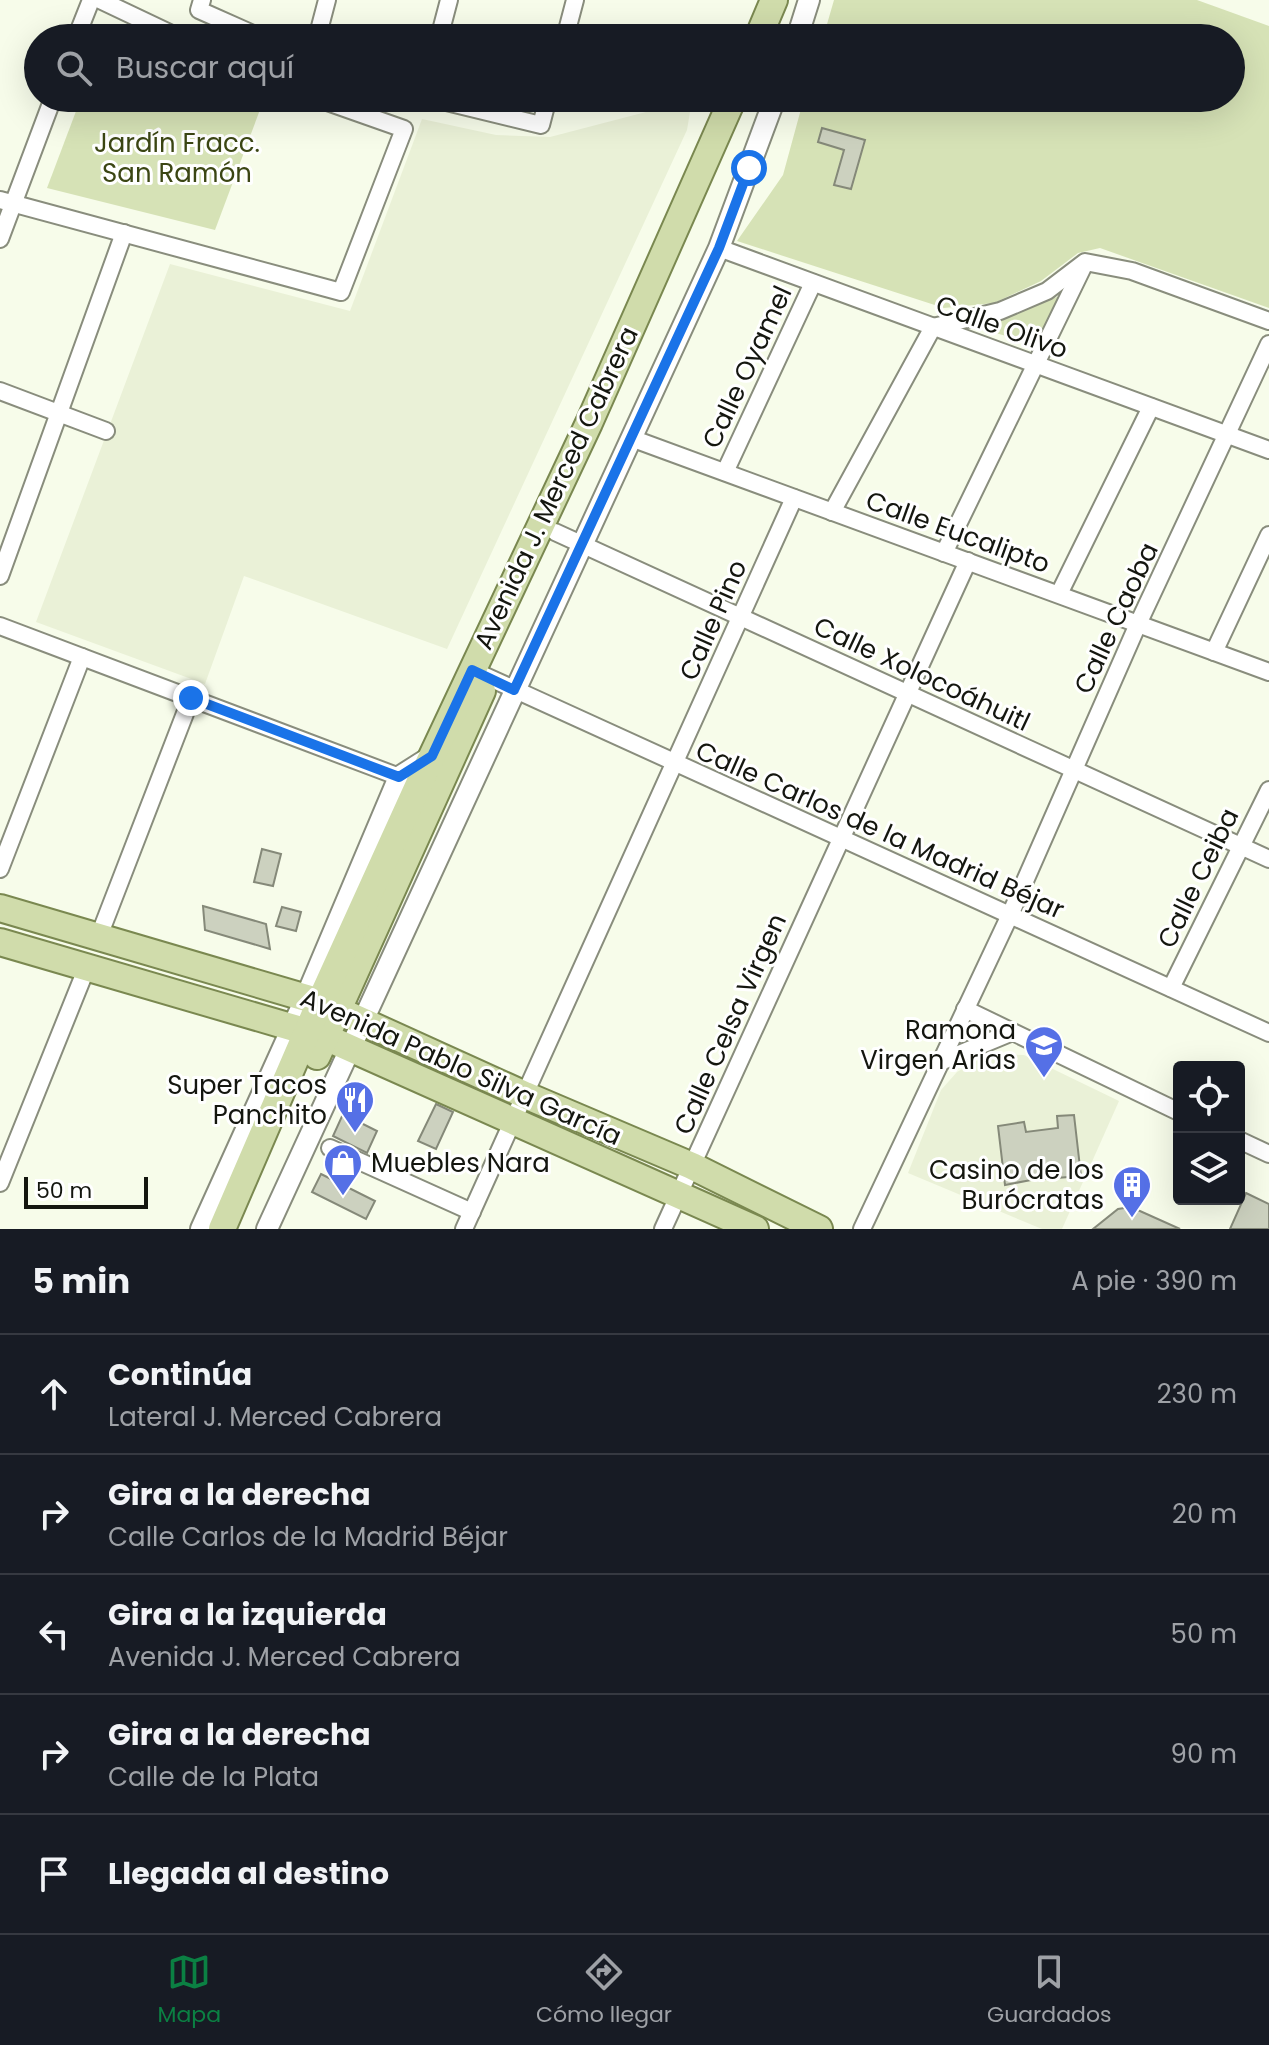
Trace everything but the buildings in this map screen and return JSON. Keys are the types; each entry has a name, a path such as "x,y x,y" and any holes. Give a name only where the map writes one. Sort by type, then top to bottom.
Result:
{"main road":[{"path":"764,24 774,0"},
{"path":"782,24 790,0"},
{"name":"Avenida J. Merced Cabrera","path":"222,1229 418,784 480,674 727,112"},
{"name":"Avenida J. Merced Cabrera","path":"418,784 555,532 746,112"},
{"name":"Avenida Pablo Silva García","path":"0,908 321,1002 525,1095 692,1166 819,1229"},
{"name":"Avenida Pablo Silva García","path":"0,942 309,1032 755,1229"},
{"name":"Avenida J. Merced Cabrera","path":"241,1229 309,1032"}],"street":[{"path":"82,24 91,0"},
{"path":"100,0 151,24"},
{"path":"202,0 199,10 230,24"},
{"path":"321,24 327,0"},
{"path":"443,24 449,0"},
{"path":"569,24 575,0"},
{"path":"801,24 809,0"},
{"path":"0,239 7,201 47,112"},
{"path":"7,201 341,292 404,129 356,112"},
{"path":"488,112 541,125 544,112"},
{"path":"267,1229 719,248 770,112"},
{"path":"0,576 124,233"},
{"name":"Calle Olivo","path":"719,248 1269,450"},
{"path":"832,512 933,327 1000,311 1047,291 1085,262 1132,271 1269,321"},
{"path":"944,553 1085,262"},
{"name":"Calle Oyamel","path":"725,472 813,283"},
{"name":"Calle Caoba","path":"862,1229 1010,915 1138,624 1269,344"},
{"path":"0,391 106,431"},
{"path":"1059,594 1151,407"},
{"name":"Calle Eucalipto","path":"631,438 1269,672"},
{"name":"Calle Pino","path":"464,1229 794,498"},
{"name":"Calle Xolocoáhuitl","path":"555,532 1269,859"},
{"path":"1214,652 1269,535"},
{"name":"Calle Celsa Virgen","path":"663,1229 968,561"},
{"path":"0,626 418,784 321,1002"},
{"path":"0,869 82,657"},
{"name":"Calle Carlos de la Madrid Béjar","path":"480,674 1269,1033"},
{"path":"99,936 191,698"},
{"name":"Calle Ceiba","path":"1171,988 1269,790"},
{"path":"0,1183 6,1154 87,967"},
{"path":"965,1009 1173,1109"},
{"path":"201,1229 309,1032"},
{"path":"940,1062 1010,1033"},
{"path":"1245,1143 1269,1154"},
{"path":"330,1148 472,1212"}],"shaded area":[{"path":"646,112 690,112 687,130 447,649 244,576 205,684 36,622 170,264 350,311 422,119 496,135 550,137"},
{"path":"999,1054 1024,1055 1119,1101 1062,1229 1042,1229 908,1173 941,1090 957,1072 978,1060"}],"green space":[{"path":"834,0 1197,0 1269,26 1269,308 1100,248 1078,253 1041,281 994,303 944,308 737,241 783,175 800,112 1245,112 1245,24 827,24"},
{"name":"Jardín Fracc. San Ramón","path":"76,112 259,112 215,230 47,188"},
{"path":"1059,296 1035,344 981,329"}],"place":[{"name":"Ramona Virgen Arias","path":"1044,1079"},
{"name":"Super Tacos Panchito","path":"355,1134"},
{"name":"Muebles Nara","path":"343,1197"},
{"name":"Casino de los Burócratas","path":"1132,1219"}],"route":[{"path":"191,698 399,777 432,756 472,670 514,690 719,248 749,168"}]}
